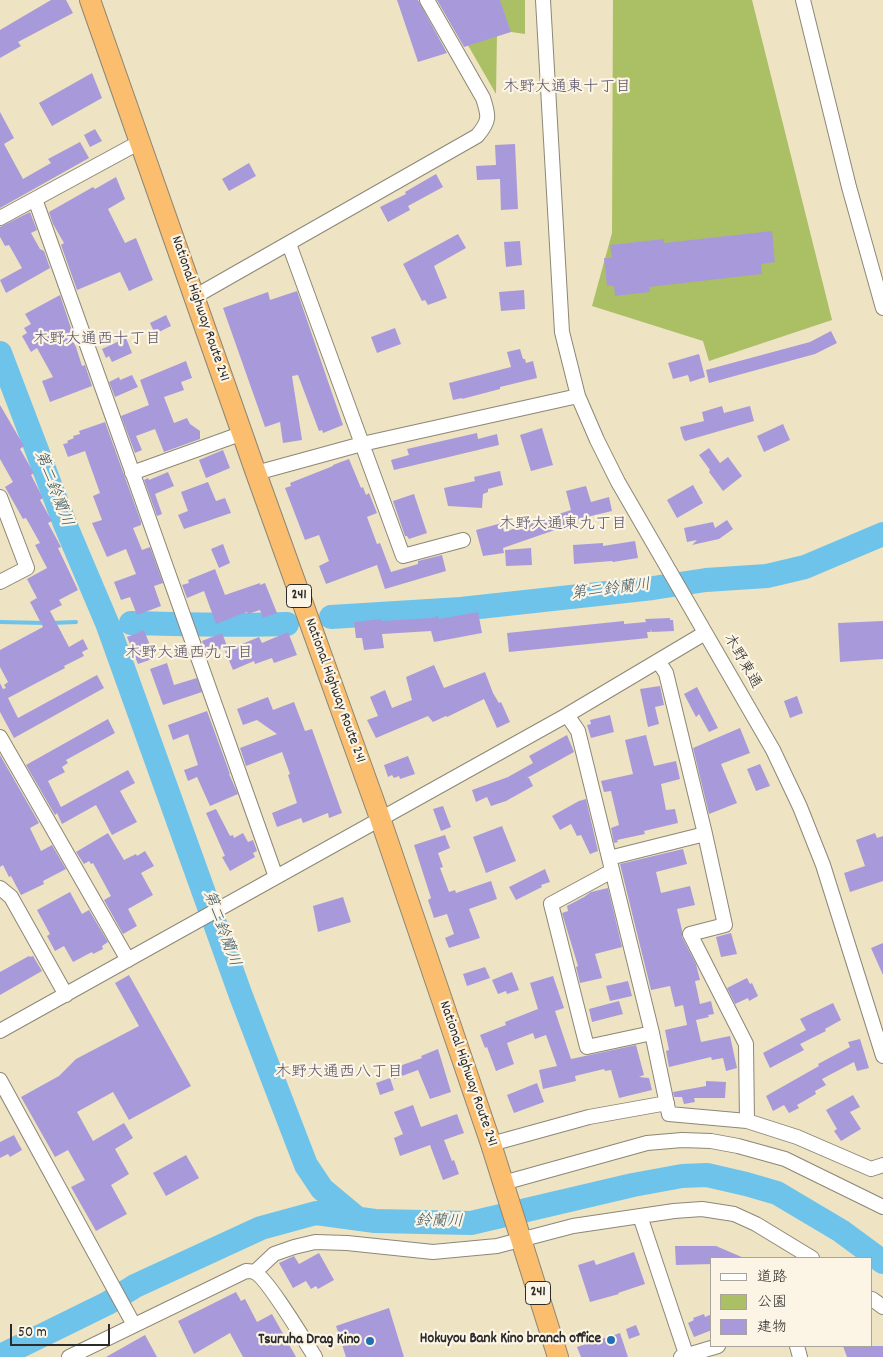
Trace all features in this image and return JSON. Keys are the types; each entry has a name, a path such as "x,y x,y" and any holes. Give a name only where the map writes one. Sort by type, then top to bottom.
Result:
{"highway":[{"name":"National Highway Route 241","path":"90,0 256,473 380,818 491,1144 558,1357"}],"street":[{"path":"194,297 477,136 487,124 488,112 483,98 426,0"},
{"path":"543,0 562,332 578,396 618,482 705,633"},
{"path":"803,0 847,178 883,308"},
{"path":"0,218 140,142"},
{"path":"35,199 187,622 276,877"},
{"path":"289,244 403,556 463,540"},
{"path":"256,473 362,444 578,396"},
{"path":"132,473 243,434"},
{"path":"0,497 27,568 0,582"},
{"name":"木野東通","path":"0,1031 567,715 705,633 774,750 800,807 823,865 883,1056"},
{"path":"658,661 666,673 725,925 690,934 746,1044 747,1121"},
{"path":"567,715 578,731 652,1033 669,1114 747,1121 797,1137 871,1169 883,1165"},
{"path":"0,736 128,960"},
{"path":"652,1033 587,1047 551,904 611,864 705,834"},
{"path":"0,888 11,897 66,995"},
{"path":"0,1080 134,1325"},
{"path":"491,1144 589,1117 667,1102"},
{"path":"505,1188 647,1142 710,1141 738,1146 785,1159 883,1208"},
{"path":"255,1272 274,1254 315,1242 347,1243 433,1252 497,1246 520,1234 674,1210 702,1209 734,1214 756,1224 810,1257"},
{"path":"640,1216 685,1356 715,1347"},
{"path":"69,1357 246,1271 255,1272 260,1276 315,1357"}],"green space":[{"path":"442,0 525,0 525,34 497,33 496,94"},
{"path":"613,0 752,0 832,320 709,361 703,341 592,306 612,233"}],"building":[{"path":"51,0 66,0 73,13 18,42 21,46 0,58 0,30"},
{"path":"397,0 418,0 447,53 418,62"},
{"path":"437,0 500,0 511,32 464,47"},
{"path":"92,73 102,98 52,126 39,103"},
{"path":"0,112 14,138 4,144 23,179 51,163 48,159 80,142 89,158 0,208"},
{"path":"95,129 102,141 90,147 84,135"},
{"path":"515,144 518,209 501,210 500,179 477,180 476,166 496,165 495,145"},
{"path":"249,163 256,176 229,191 222,179"},
{"path":"436,174 443,187 408,206 410,210 388,222 380,207 406,194 405,192"},
{"path":"116,177 125,199 108,209 125,243 136,238 153,280 129,291 120,272 77,290 61,245 64,243 53,224 49,212 93,187 95,189"},
{"path":"30,212 37,230 31,233 40,249 44,251 50,268 6,293 0,280 22,268 9,245 5,246 0,237 0,227"},
{"path":"772,231 775,262 761,264 762,274 649,287 650,292 615,296 614,286 607,286 604,258 612,258 610,245 664,239 664,243"},
{"path":"458,234 466,248 434,266 447,298 428,305 425,300 422,301 403,264"},
{"path":"520,241 522,265 506,267 504,242"},
{"path":"524,290 525,309 501,311 499,292"},
{"path":"297,291 343,425 323,433 322,430 319,431 298,375 292,376 302,440 283,443 280,422 265,427 223,308 268,292 270,300"},
{"path":"60,295 72,331 68,333 76,347 82,366 85,365 92,386 50,402 42,381 53,377 37,348 31,352 22,336 27,333 24,328 31,324 25,314"},
{"path":"166,315 171,326 155,334 150,323"},
{"path":"395,328 401,344 377,353 371,337"},
{"path":"831,331 837,343 815,354 709,383 706,370 810,342"},
{"path":"126,338 132,353 112,362 109,356 106,358 102,349"},
{"path":"520,349 526,363 533,361 537,378 453,400 449,383 511,367 507,352"},
{"path":"699,354 705,377 690,382 688,375 673,379 668,363"},
{"path":"186,361 192,378 181,382 184,390 164,397 174,423 187,418 190,424 200,431 200,439 164,452 155,429 136,436 142,450 135,453 121,416 149,405 140,380"},
{"path":"132,375 138,387 115,397 109,382 119,377 120,380"},
{"path":"0,405 24,446 20,449 34,473 31,475 43,498 40,500 52,521 48,523 61,547 58,548 78,590 59,600 62,605 50,611 69,647 83,639 88,649 82,652 84,656 64,666 65,668 8,698 18,718 97,675 104,688 14,738 0,712 0,683 3,689 6,688 4,685 8,682 0,667 0,650 43,627 30,602 37,598 27,579 47,568 35,545 40,543 26,518 23,519 5,487 13,482 0,459"},
{"path":"722,406 724,413 750,406 754,421 685,441 680,427 704,421 702,412"},
{"path":"105,422 141,522 141,525 133,528 142,550 150,547 163,583 154,586 161,606 137,615 130,597 121,600 114,582 136,574 126,549 107,557 92,523 102,520 93,496 100,493 85,451 68,457 63,444 68,443 67,441 74,438 73,436 80,434 79,431"},
{"path":"783,424 790,440 764,452 757,436"},
{"path":"542,428 553,465 531,471 520,435"},
{"path":"477,433 478,439 497,434 499,445 394,470 391,460 409,455 407,449"},
{"path":"709,448 720,463 728,457 742,476 723,491 699,455"},
{"path":"223,450 230,468 206,478 199,460"},
{"path":"349,459 361,488 363,487 366,495 369,493 377,513 367,517 377,544 380,543 391,572 418,564 418,561 442,555 446,571 385,589 377,565 326,584 319,566 329,561 319,535 305,540 285,488 291,486 290,483"},
{"path":"500,471 503,485 488,489 488,492 483,494 482,508 448,506 444,488 475,481 474,477"},
{"path":"168,472 174,486 155,494 162,514 157,516 144,480 148,478 149,480"},
{"path":"208,482 216,501 225,498 231,513 184,529 178,515 188,511 181,492"},
{"path":"693,485 703,503 677,518 667,500"},
{"path":"586,486 591,502 609,497 612,511 574,520 575,523 503,548 504,553 483,556 476,530 502,523 504,532 571,510 566,491"},
{"path":"414,494 427,533 409,539 405,536 393,501"},
{"path":"727,520 733,529 719,539 692,545 697,540 687,542 684,528 713,522 715,528"},
{"path":"635,541 638,558 613,562 574,564 573,545 603,543 603,546"},
{"path":"223,544 230,563 219,568 211,549"},
{"path":"531,548 532,565 506,566 505,550"},
{"path":"215,569 225,595 265,583 277,613 263,618 260,610 248,614 247,612 216,624 204,591 187,598 182,585 189,583 188,580"},
{"path":"478,612 482,633 434,642 431,631 382,634 384,648 364,650 362,638 356,638 354,622 381,619 381,621 432,618 438,616 439,619"},
{"path":"670,618 670,620 673,620 674,631 652,632 650,629 651,632 647,632 648,638 509,652 507,633 624,621 624,624 646,622 645,619"},
{"path":"883,621 883,659 840,662 838,623"},
{"path":"144,630 155,658 138,664 127,637"},
{"path":"288,632 297,655 274,663 272,658 255,664 254,661 233,670 225,651 259,637 262,643"},
{"path":"222,633 227,646 207,654 202,641"},
{"path":"167,663 174,685 197,678 202,692 163,705 150,669"},
{"path":"434,665 444,688 485,672 493,693 499,703 501,702 510,722 497,728 484,699 447,717 433,722 428,716 376,738 367,720 378,716 370,697 385,690 392,708 412,700 406,677"},
{"path":"660,686 664,705 655,707 659,724 648,727 640,689"},
{"path":"697,687 718,728 709,732 699,714 696,717 684,694"},
{"path":"797,696 803,713 790,718 784,701"},
{"path":"268,697 273,710 294,702 305,731 312,729 342,813 329,818 328,813 303,823 301,818 277,827 272,813 297,803 282,752 246,766 240,748 277,734 257,720 243,725 237,709"},
{"path":"207,711 238,794 210,806 197,777 188,781 184,770 198,765 188,734 173,740 168,725"},
{"path":"610,715 614,732 591,738 587,725 591,724 590,720"},
{"path":"108,719 115,733 66,760 68,763 62,767 65,772 48,781 61,807 128,770 135,783 120,791 137,822 112,835 96,805 62,824 26,765"},
{"path":"740,728 750,753 721,764 737,803 709,814 693,748"},
{"path":"567,735 574,752 527,778 529,778 533,786 506,801 491,806 487,797 476,802 472,790 508,777 533,763 529,756"},
{"path":"646,735 654,766 676,761 680,779 661,784 666,810 675,809 678,823 644,831 645,834 617,840 618,842 614,843 611,828 619,825 611,791 604,792 601,781 633,774 625,740"},
{"path":"0,755 39,823 30,828 41,851 52,845 66,869 43,881 44,884 21,895 3,865 0,867"},
{"path":"408,756 415,774 400,779 399,776 394,778 392,775 388,777 384,765"},
{"path":"760,764 770,786 756,791 747,769"},
{"path":"586,799 598,851 590,854 581,835 577,836 571,824 560,830 552,816"},
{"path":"443,806 451,827 441,831 433,809"},
{"path":"216,809 230,836 233,835 234,838 243,833 248,842 253,840 257,851 253,853 255,857 230,871 222,857 225,856 206,813"},
{"path":"502,826 516,861 486,873 473,837"},
{"path":"108,833 124,860 145,851 154,866 141,873 153,895 128,909 137,926 123,934 104,900 111,896 93,863 91,864 89,861 84,864 76,852"},
{"path":"875,833 877,838 883,836 883,881 850,892 844,873 865,866 856,840"},
{"path":"445,835 450,848 438,853 443,867 440,868 449,892 455,890 456,893 491,881 497,899 469,909 480,938 449,948 445,938 454,934 447,914 434,918 428,900 431,898 414,845"},
{"path":"683,849 687,864 656,872 661,893 690,886 695,905 677,909 682,937 696,964 700,980 695,981 700,1004 711,1001 714,1014 696,1020 701,1042 730,1036 737,1068 726,1071 723,1058 712,1060 711,1057 669,1067 666,1051 669,1050 665,1030 687,1025 683,1005 675,1007 670,986 651,990 620,864"},
{"path":"545,869 550,882 541,885 542,887 516,900 509,887"},
{"path":"608,888 622,947 595,954 602,978 580,983 576,967 578,966 562,913 568,911 567,906 591,892"},
{"path":"70,892 82,914 89,910 108,942 102,946 103,949 93,954 92,952 73,962 64,946 55,951 47,936 50,934 37,910"},
{"path":"343,897 351,922 318,932 313,906"},
{"path":"731,933 737,954 721,957 716,937"},
{"path":"883,943 883,975 871,948"},
{"path":"29,956 33,956 42,971 0,995 0,972"},
{"path":"485,967 490,978 467,986 463,974"},
{"path":"512,972 519,990 507,994 506,991 498,994 492,980"},
{"path":"129,975 191,1086 129,1120 113,1092 77,1112 93,1141 124,1123 133,1138 115,1149 129,1174 111,1185 127,1214 96,1231 71,1187 85,1180 68,1150 55,1157 21,1097 59,1076 76,1059 139,1026 115,983"},
{"path":"553,976 564,1008 555,1011 571,1059 636,1045 644,1075 639,1077 649,1078 652,1090 619,1098 611,1070 605,1071 604,1069 575,1076 576,1081 543,1089 539,1070 557,1066 546,1035 535,1039 533,1033 507,1043 514,1064 496,1071 487,1047 485,1048 480,1035 506,1025 505,1022 538,1009 530,983"},
{"path":"747,978 750,984 752,983 758,996 749,1001 748,998 735,1004 727,988"},
{"path":"628,981 632,996 610,1001 606,986"},
{"path":"619,1001 623,1014 592,1022 589,1009"},
{"path":"833,1003 841,1020 825,1029 826,1031 800,1044 804,1050 770,1068 763,1053 806,1030 800,1019"},
{"path":"860,1039 869,1068 857,1071 854,1062 822,1079 826,1085 815,1091 816,1094 797,1105 799,1108 789,1113 784,1105 773,1111 766,1096 850,1047 848,1042"},
{"path":"438,1049 451,1092 430,1099 418,1070 394,1079 391,1069 422,1058 421,1056"},
{"path":"390,1078 394,1090 380,1095 376,1083"},
{"path":"706,1081 726,1082 725,1098 694,1098 695,1102 684,1104 682,1097 674,1097 673,1092 706,1086"},
{"path":"537,1083 544,1102 514,1113 507,1095"},
{"path":"853,1095 860,1107 850,1112 861,1129 841,1141 834,1131 837,1129 826,1110"},
{"path":"413,1105 421,1127 457,1114 464,1133 444,1140 459,1174 443,1180 430,1145 400,1156 394,1138 403,1134 394,1112"},
{"path":"14,1135 22,1150 10,1157 8,1154 0,1158 0,1142"},
{"path":"186,1155 199,1178 166,1196 153,1173"},
{"path":"675,1246 716,1246 742,1257 710,1257 710,1264 676,1265"},
{"path":"634,1252 645,1284 590,1302 578,1265 594,1260 596,1265"},
{"path":"319,1253 334,1280 318,1289 316,1286 311,1289 306,1281 293,1288 279,1263 294,1256 299,1264"},
{"path":"236,1292 241,1301 245,1299 257,1322 272,1314 296,1357 243,1357 230,1333 194,1354 178,1321"},
{"name":"Tsuruha Drag Kino","path":"389,1308 404,1357 346,1357 336,1326"},
{"path":"704,1314 705,1317 710,1315 710,1331 694,1337 688,1323 694,1320 693,1318"},
{"path":"636,1325 640,1335 629,1339 626,1329"},
{"name":"Hokuyou Bank Kino branch office","path":"620,1333 628,1357 581,1357 577,1347"},
{"path":"145,1335 157,1357 106,1357"},
{"path":"883,1346 883,1357 847,1357 843,1347"}],"waterway":[{"name":"第二鈴蘭川","path":"0,353 65,524 107,623 241,996 306,1165 322,1189 358,1219"},
{"name":"第二鈴蘭川","path":"331,617 461,609 653,588 706,580 767,576 805,567 883,534"},
{"name":"第二鈴蘭川","path":"98,616 103,613"},
{"path":"0,622 45,623"},
{"path":"52,623 76,622"},
{"name":"第二鈴蘭川","path":"131,623 287,624"},
{"name":"鈴蘭川","path":"0,1356 108,1303 135,1286 261,1228 316,1213 375,1221 471,1223 633,1185 682,1176 707,1175 777,1193 841,1231 883,1262"}],"place":[{"name":"Hokuyou Bank Kino branch office","path":"611,1340"},
{"name":"Tsuruha Drag Kino","path":"370,1341"}],"district":[{"name":"木野大通東十丁目","path":"567,89"},
{"name":"木野大通西十丁目","path":"97,341"},
{"name":"木野大通東九丁目","path":"563,526"},
{"name":"木野大通西九丁目","path":"189,655"},
{"name":"木野大通西八丁目","path":"339,1074"}]}
